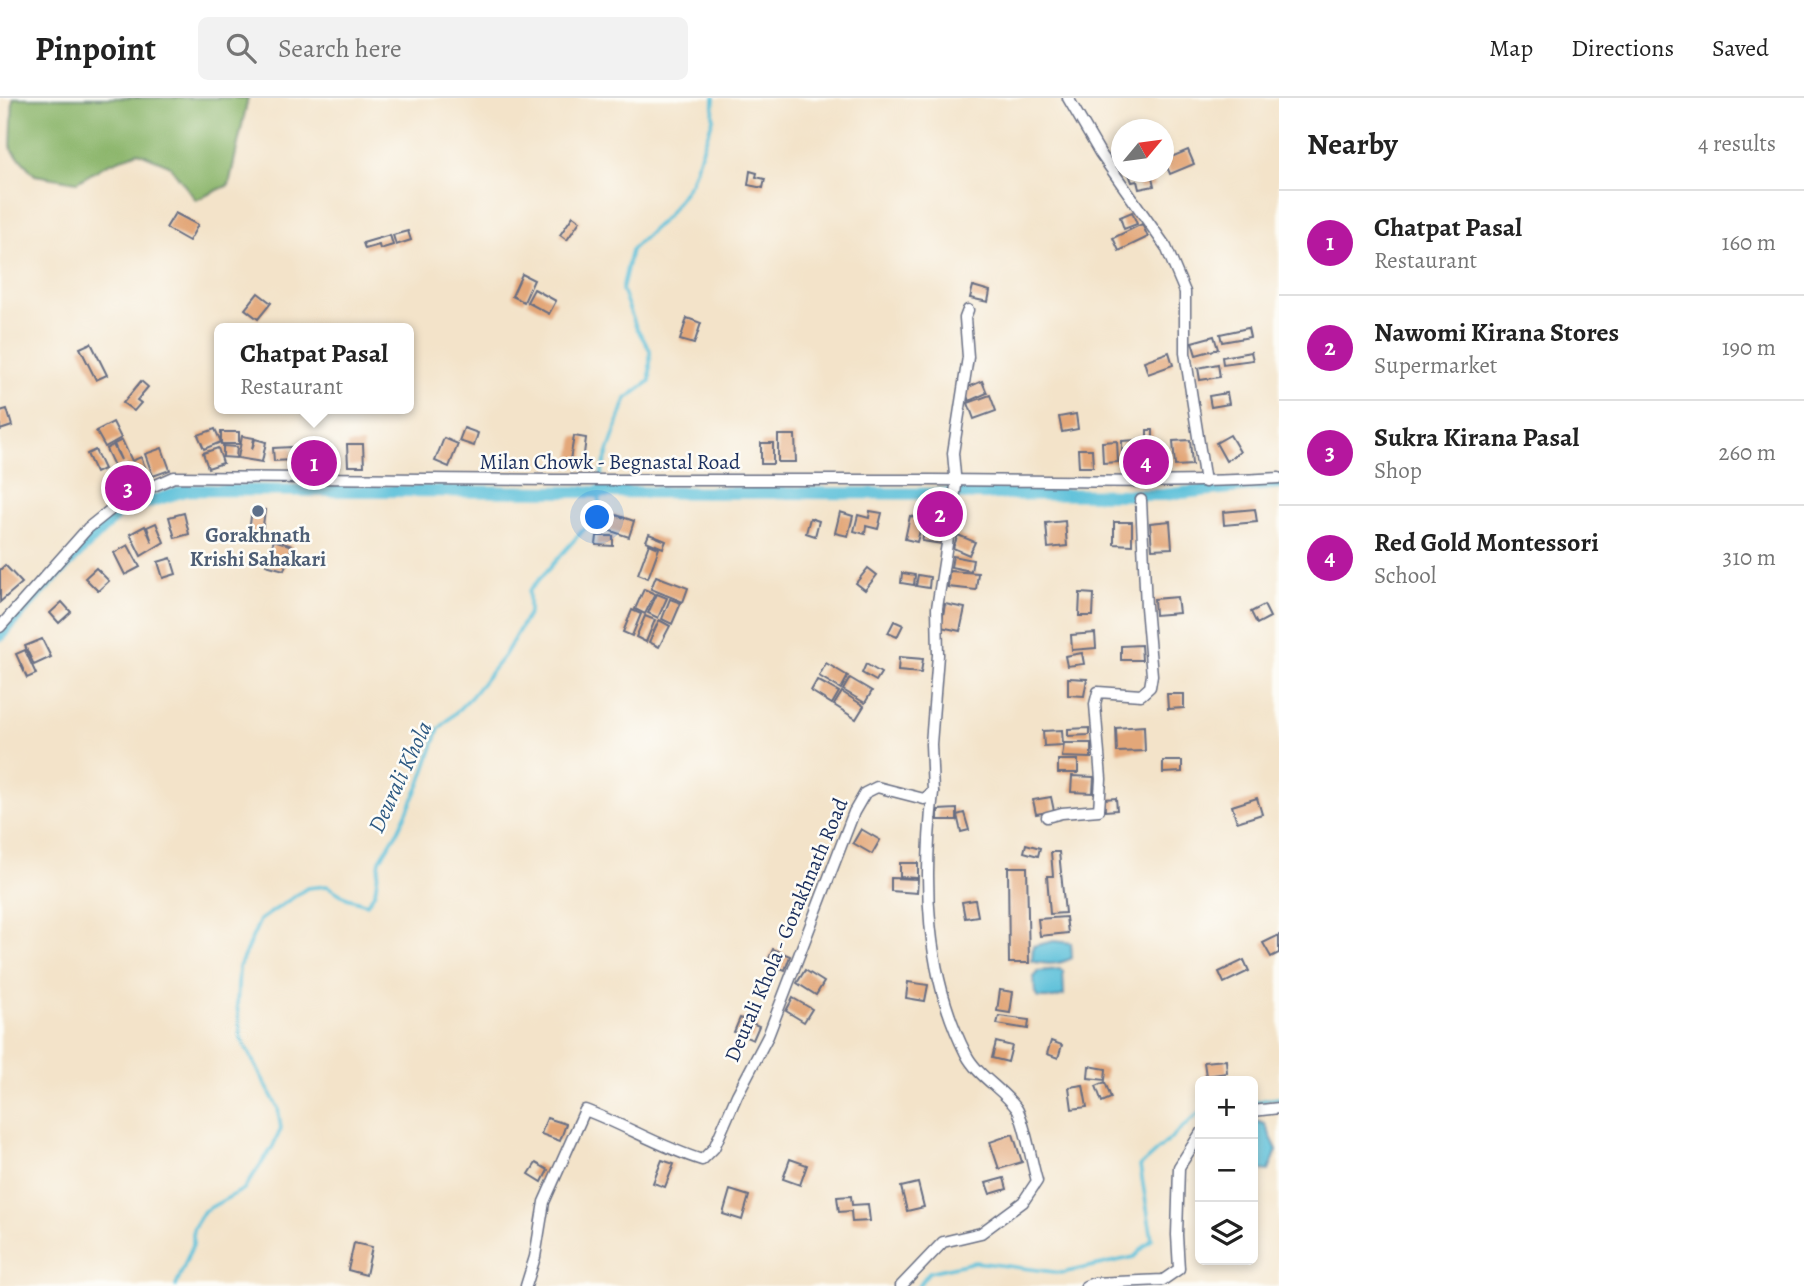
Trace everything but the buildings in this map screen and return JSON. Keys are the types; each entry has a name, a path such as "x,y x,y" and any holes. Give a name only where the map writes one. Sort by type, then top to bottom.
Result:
{"street":[{"path":"1068,98 1100,153 1166,247 1185,292 1185,353 1205,482"},
{"path":"901,1286 943,1242 981,1233 1023,1202 1037,1181 1018,1111 968,1057 947,1012 932,948 929,831 933,792 931,744 938,654 937,608 954,506 956,483 953,453 968,357 965,318 968,310"},
{"name":"Milan Chowk - Begnastal Road","path":"0,627 88,528 124,499 174,477 956,483 1205,482 1279,478"},
{"path":"1047,817 1099,810 1101,779 1095,704 1098,692 1141,695 1150,687 1152,675 1140,500"},
{"name":"Deurali Khola - Gorakhnath Road","path":"526,1286 535,1257 544,1202 585,1110 702,1160 714,1148 737,1095 768,1036 854,811 865,793 877,787 923,799 933,792"},
{"path":"1258,1110 1279,1108"},
{"path":"1086,1286 1094,1283 1163,1280 1179,1269 1178,1167 1197,1139"}],"green space":[{"path":"13,98 248,98 229,185 196,200 169,165 138,152 106,165 77,182 35,175 11,149"}],"water":[{"path":"1054,941 1071,943 1072,958 1052,964 1032,961 1033,946"},
{"path":"1038,971 1063,971 1064,995 1039,998 1035,993 1034,977"},
{"path":"1258,1122 1265,1124 1277,1150 1269,1171 1258,1170"}],"waterway":[{"name":"Deurali Khola","path":"176,1286 193,1244 193,1229 204,1211 244,1189 272,1148 281,1129 278,1108 241,1038 237,1005 239,967 260,920 307,888 327,886 347,898 367,904 375,892 380,860 398,831 420,784 439,729 471,697 504,656 529,613 529,591 592,520 599,504 598,492 603,467 626,399 650,381 650,350 636,327 622,290 631,250 667,216 691,182 713,119 714,98"},
{"path":"0,636 38,593 120,511 188,490 1162,495 1279,483"},
{"path":"1258,1101 1279,1098"},
{"path":"918,1286 929,1272 975,1262 1062,1273 1134,1257 1152,1239 1140,1166 1195,1116"}],"place":[{"name":"Red Gold Montessori","path":"1146,462"},
{"name":"Chatpat Pasal","path":"314,463"},
{"name":"Sukra Kirana Pasal","path":"128,488"},
{"name":"Gorakhnath Krishi Sahakari","path":"258,511"},
{"name":"Nawomi Kirana Stores","path":"940,514"}]}
